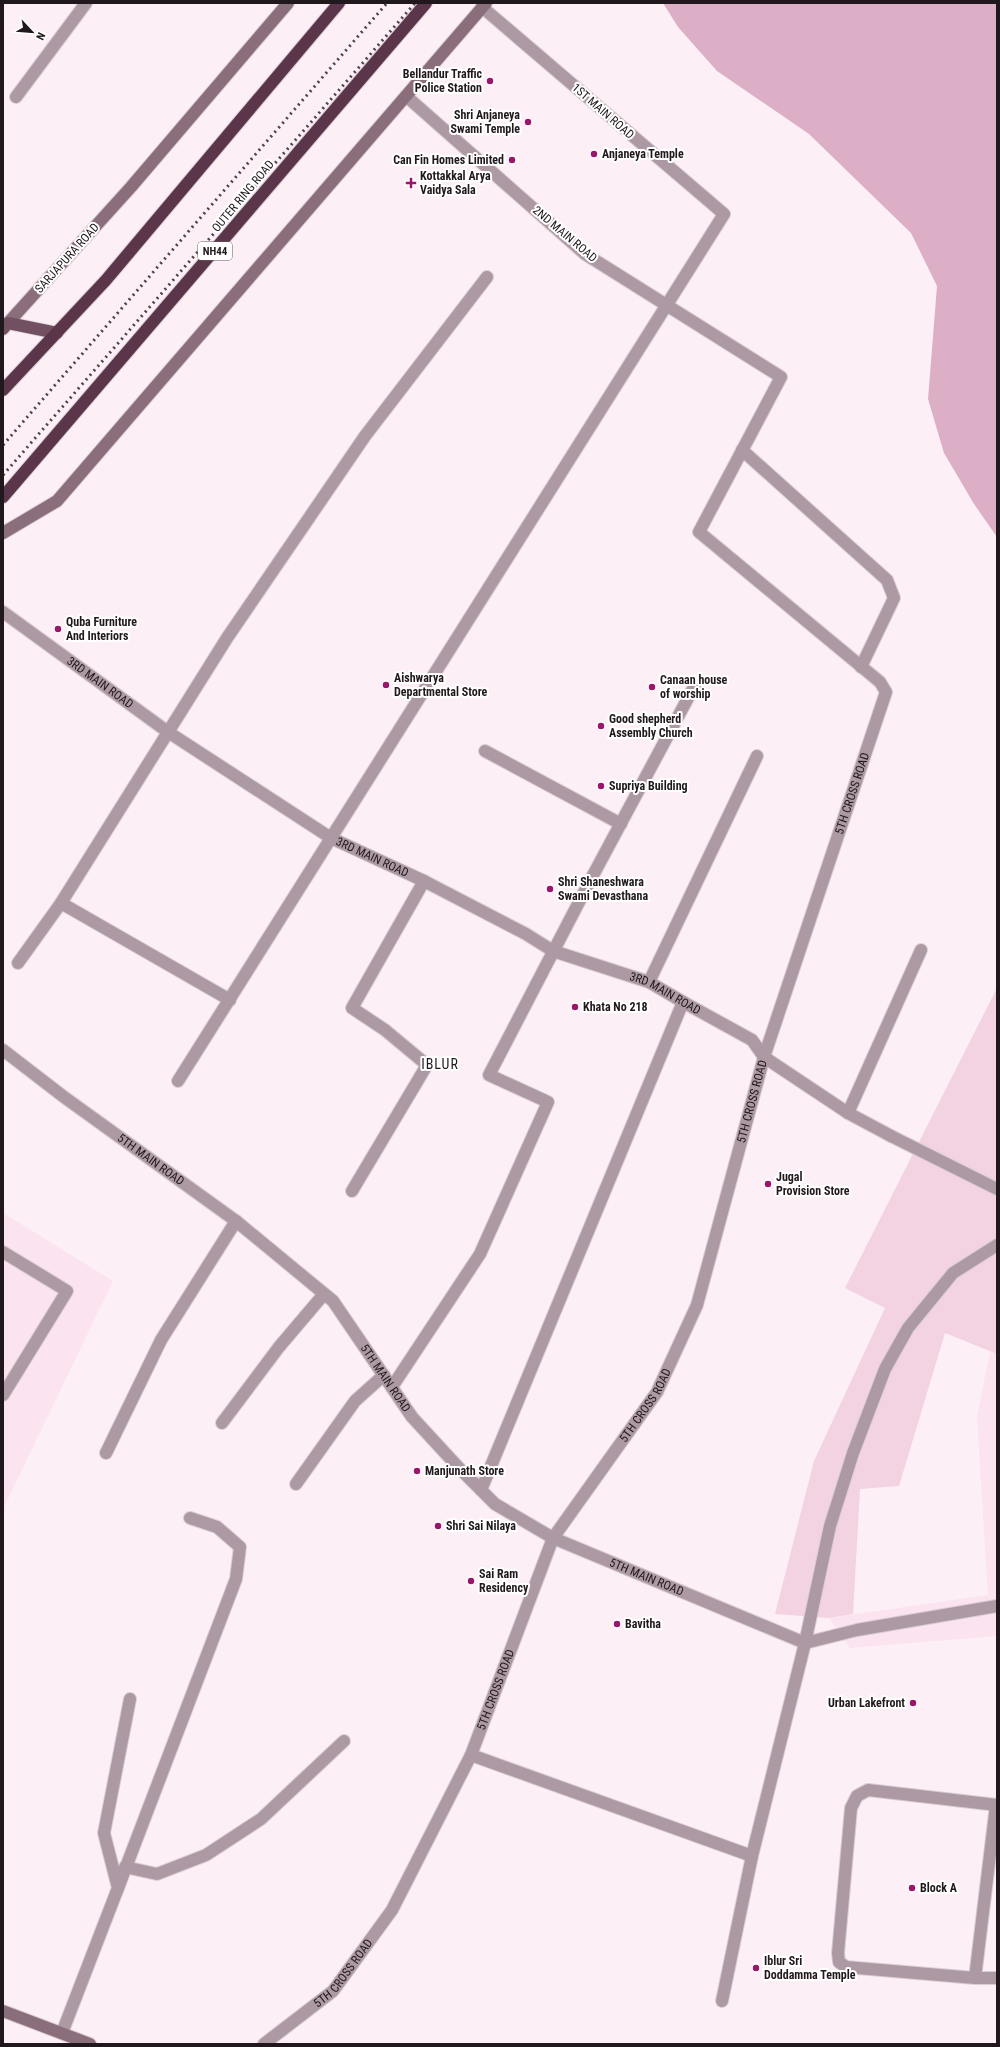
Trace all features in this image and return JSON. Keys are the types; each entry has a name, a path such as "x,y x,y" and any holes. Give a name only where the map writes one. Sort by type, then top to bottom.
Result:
{"highway":[{"path":"3,390 57,333 177,197 339,3"},
{"name":"OUTER RING ROAD","path":"3,497 426,3"}],"main road":[{"path":"6,326 57,333"}],"street":[{"path":"16,97 86,3"},
{"name":"SARJAPURA ROAD","path":"6,326 131,187 288,3"},
{"path":"3,533 57,501 484,5"},
{"name":"1ST MAIN ROAD","path":"484,5 724,214 666,306"},
{"name":"2ND MAIN ROAD","path":"406,96 585,254 780,377 742,450"},
{"path":"18,963 61,902 227,638 365,436 487,277"},
{"path":"178,1081 666,306"},
{"path":"742,450 888,580 894,598 861,667 699,532 742,450"},
{"name":"3RD MAIN ROAD","path":"3,612 168,732 331,838 424,881 526,934 553,952 649,982 682,1002 752,1040 764,1057"},
{"name":"5TH CROSS ROAD","path":"264,2044 333,1991 392,1910 471,1755 553,1538 657,1392 697,1305 764,1057 886,692 880,682 861,667"},
{"path":"392,1387 480,1254 548,1102 489,1075 553,952 696,686"},
{"path":"485,750 622,824"},
{"path":"649,982 757,756"},
{"path":"352,1191 427,1065 385,1030 352,1008 424,881"},
{"path":"61,902 230,1000"},
{"path":"848,1113 921,950"},
{"path":"481,1490 682,1002"},
{"name":"5TH MAIN ROAD","path":"3,1050 236,1221 333,1301 412,1416 495,1504 553,1538 805,1643"},
{"path":"764,1057 848,1113 997,1189"},
{"path":"106,1453 161,1340 236,1221"},
{"path":"722,2001 752,1856 805,1643 830,1526 853,1453 885,1369 908,1328 953,1273 997,1245"},
{"path":"3,1252 67,1291 3,1395"},
{"path":"222,1423 279,1347 324,1294"},
{"path":"296,1484 355,1401 384,1375"},
{"path":"62,2033 236,1579 240,1547 217,1528 190,1518"},
{"path":"805,1643 857,1630 997,1606"},
{"path":"118,1888 104,1833 130,1699"},
{"path":"125,1867 157,1874 206,1855 261,1819 344,1741"},
{"path":"471,1755 752,1856"},
{"path":"975,1978 997,1805 868,1790 857,1796 851,1808 838,1953 839,1962 846,1967 975,1978 997,1978"},
{"path":"3,2011 90,2044"}],"shaded area":[{"path":"663,3 997,3 997,537 974,504 944,453 928,399 937,286 911,233 809,134 717,71 678,27"},
{"path":"997,988 997,1354 945,1333 899,1486 860,1489 853,1614 829,1618 775,1614 814,1461 885,1308 845,1288"},
{"path":"3,1213 113,1281 3,1509"},
{"path":"990,1352 997,1354 997,1636 850,1648 829,1618 988,1595 977,1416"}],"railway":[{"path":"3,445 387,3"},
{"path":"3,475 415,3"}],"place":[{"name":"Bellandur Traffic Police Station","path":"490,81"},
{"name":"Shri Anjaneya Swami Temple","path":"528,122"},
{"name":"Anjaneya Temple","path":"594,154"},
{"name":"Can Fin Homes Limited","path":"512,160"},
{"name":"Kottakkal Arya Vaidya Sala","path":"411,183"},
{"name":"Quba Furniture And Interiors","path":"58,629"},
{"name":"Aishwarya Departmental Store","path":"386,685"},
{"name":"Canaan house of worship","path":"652,687"},
{"name":"Good shepherd Assembly Church","path":"601,726"},
{"name":"Supriya Building","path":"601,786"},
{"name":"Shri Shaneshwara Swami Devasthana","path":"550,889"},
{"name":"Khata No 218","path":"575,1007"},
{"name":"Jugal Provision Store","path":"768,1184"},
{"name":"Manjunath Store","path":"417,1471"},
{"name":"Shri Sai Nilaya","path":"438,1526"},
{"name":"Sai Ram Residency","path":"471,1581"},
{"name":"Bavitha","path":"617,1624"},
{"name":"Urban Lakefront","path":"913,1703"},
{"name":"Block A","path":"912,1888"},
{"name":"Iblur Sri Doddamma Temple","path":"756,1968"}],"district":[{"name":"IBLUR","path":"440,1064"}]}
